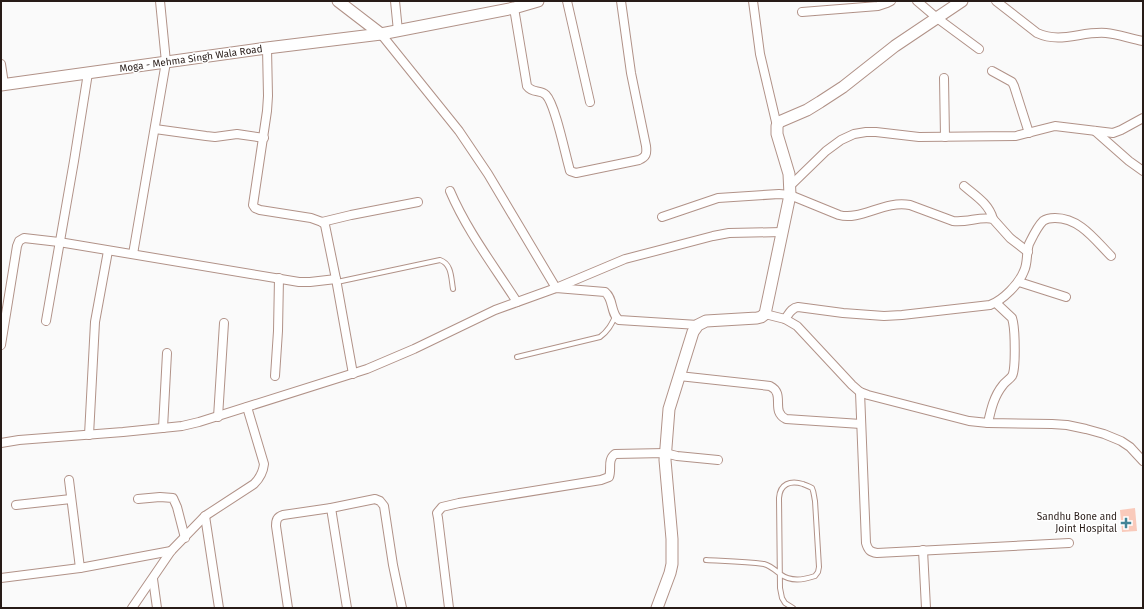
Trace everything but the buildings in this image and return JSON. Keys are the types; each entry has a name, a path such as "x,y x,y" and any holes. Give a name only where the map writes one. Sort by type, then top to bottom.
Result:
{"street":[{"path":"133,254 166,62 160,1"},
{"path":"338,1 381,34 460,131 556,288"},
{"path":"395,1 398,31"},
{"name":"Moga - Mehma Singh Wala Road","path":"2,84 381,34 514,8 538,1"},
{"path":"567,1 590,102"},
{"path":"514,8 527,86 533,91 543,93 547,96 554,112 570,171 576,173 639,160 644,158 646,155 646,146 631,73 621,1"},
{"path":"657,608 672,564 672,539 665,453 669,409 693,332 698,325 706,321 757,318 765,314 790,190 789,174 777,134 777,126 760,54 753,1"},
{"path":"802,12 878,6 887,4 891,1"},
{"path":"917,1 979,49"},
{"path":"777,126 779,122 807,110 843,87 895,46 962,1"},
{"path":"996,1 1037,33 1045,37 1061,38 1084,34 1106,33 1143,41"},
{"path":"267,48 268,96 264,138 253,198 253,205 255,208 311,218 322,222 418,202"},
{"path":"1,64 2,84"},
{"path":"992,71 1012,82 1029,132"},
{"path":"46,321 88,73"},
{"path":"944,78 945,137"},
{"path":"790,190 826,151 841,140 854,134 876,132 919,137 1016,136 1055,126 1113,133 1143,118"},
{"path":"155,129 215,137 236,134 264,138"},
{"path":"1095,131 1129,161 1143,170"},
{"path":"964,186 988,206 994,219 1010,238 1028,252"},
{"path":"662,217 718,198 759,195 790,190 845,217 883,206 904,204 953,221 989,218 994,219"},
{"path":"450,191 457,208 470,231 517,302"},
{"path":"785,320 794,308 798,307 843,313 884,316 984,306 996,303 1019,282 1024,272 1028,247 1034,234 1044,220 1050,218 1060,218 1080,226 1111,256"},
{"path":"322,222 327,232 353,374"},
{"path":"1,443 19,440 182,426 218,417 353,374 414,349 495,310 556,288 625,259 728,232 782,232"},
{"path":"1,345 17,246 24,238 59,242 299,282 336,280"},
{"path":"89,435 95,322 108,251"},
{"path":"275,376 279,278"},
{"path":"1019,282 1066,297"},
{"path":"556,288 605,292 609,295 615,316 619,320 698,325"},
{"path":"988,423 990,411 996,395 1004,383 1012,376 1014,367 1012,318 996,303"},
{"path":"765,314 793,322 860,392 969,421 988,423 1067,425 1086,429 1121,441 1130,447 1143,461"},
{"path":"218,417 224,323"},
{"path":"164,428 167,353"},
{"path":"679,376 770,386 775,388 778,393 778,411 780,416 786,419 861,424"},
{"path":"860,392 866,543 868,550 877,553 1069,543"},
{"path":"132,608 172,552 205,516 254,484 259,479 263,472 264,464 247,407"},
{"path":"449,608 438,518 438,513 442,507 601,480 609,477 610,460 615,454 665,453 677,456 718,460"},
{"path":"69,480 80,568"},
{"path":"138,499 169,496 173,498 186,538"},
{"path":"16,505 71,499"},
{"path":"288,608 276,521 278,517 375,499 383,503 384,506 401,608"},
{"path":"331,508 347,608"},
{"path":"205,516 219,608"},
{"path":"923,550 926,608"},
{"path":"1,578 80,568 172,552"},
{"path":"153,579 157,608"}],"lane":[{"path":"336,280 440,260 444,261 448,266 453,289"},
{"path":"517,357 600,337 606,333 615,316"},
{"path":"706,560 763,564 773,568 780,574 788,579 802,579 815,576 819,567 814,492 812,488 799,483 792,483 786,485 780,492 780,574 780,588 782,598 785,603 793,608"}],"place":[{"name":"Sandhu Bone and Joint Hospital","path":"1126,523"}]}
